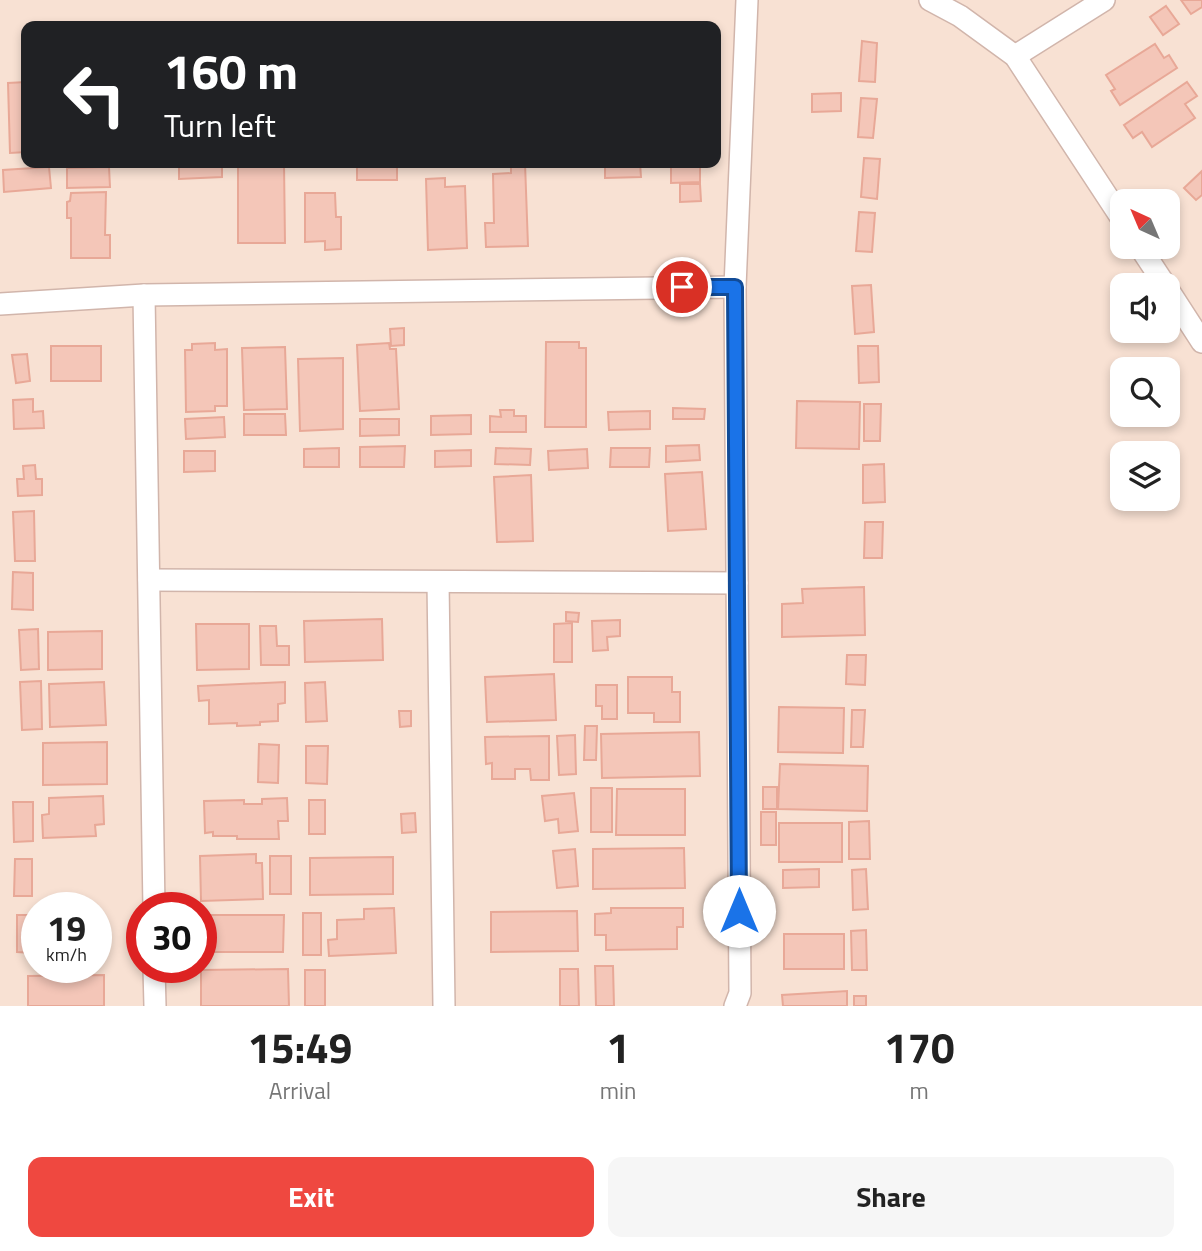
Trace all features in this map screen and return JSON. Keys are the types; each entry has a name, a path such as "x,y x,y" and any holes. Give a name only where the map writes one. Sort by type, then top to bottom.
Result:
{"street":[{"path":"735,1006 740,993 735,287 747,0"},
{"path":"930,0 960,16 1015,56 1110,201"},
{"path":"1015,56 1103,0"},
{"path":"0,304 144,295 735,287"},
{"path":"144,295 154,892"},
{"path":"1180,308 1202,341"},
{"path":"149,580 737,583"},
{"path":"438,582 444,1006"},
{"path":"155,983 155,1006"}],"shaded area":[{"path":"0,0 1202,0 1202,1006 0,1006"}],"building":[{"path":"1181,0 1202,0 1202,7 1191,14"},
{"path":"1166,6 1179,24 1163,35 1150,17"},
{"path":"862,41 877,43 875,82 859,81"},
{"path":"1155,44 1164,58 1169,55 1177,68 1120,105 1111,91 1115,89 1106,75"},
{"path":"21,82 21,152 10,153 8,83"},
{"path":"1187,82 1197,96 1185,104 1195,118 1152,147 1142,132 1133,138 1124,125"},
{"path":"841,93 841,111 812,112 812,94"},
{"path":"861,98 877,99 873,138 858,137"},
{"path":"864,158 880,159 877,199 861,197"},
{"path":"49,168 51,188 4,192 3,170"},
{"path":"67,168 109,168 110,187 67,188"},
{"path":"179,168 222,168 222,177 179,179"},
{"path":"238,168 284,168 285,243 238,243"},
{"path":"357,168 397,168 397,180 357,180"},
{"path":"511,168 525,168 528,246 486,247 485,223 494,223 493,174 511,173"},
{"path":"605,168 640,168 641,177 605,178"},
{"path":"671,168 700,168 700,182 671,183"},
{"path":"1202,171 1202,195 1196,200 1184,188"},
{"path":"445,178 445,187 465,186 467,248 428,250 426,179"},
{"path":"680,184 700,184 701,201 680,202"},
{"path":"106,192 105,235 110,235 110,258 71,258 71,218 67,218 67,202 70,201 71,193"},
{"path":"305,193 335,193 336,217 341,217 341,249 325,250 325,241 305,242"},
{"path":"859,212 875,213 872,252 856,251"},
{"path":"871,285 874,332 855,334 852,286"},
{"path":"404,328 404,345 391,346 390,329"},
{"path":"546,342 579,342 579,348 586,348 586,427 545,427"},
{"path":"215,343 215,350 227,349 227,406 215,406 215,411 186,412 185,350 192,350 192,344"},
{"path":"389,343 390,349 396,349 399,409 360,411 357,345"},
{"path":"51,346 101,346 101,381 51,381"},
{"path":"858,346 878,346 879,382 859,383"},
{"path":"285,347 287,409 244,410 242,348"},
{"path":"27,354 30,381 16,383 12,355"},
{"path":"343,358 343,429 300,431 298,359"},
{"path":"33,399 33,412 43,411 44,428 14,429 13,400"},
{"path":"797,401 860,402 859,449 796,448"},
{"path":"864,404 881,404 880,441 864,441"},
{"path":"673,408 705,409 704,419 673,419"},
{"path":"500,410 514,410 514,416 526,416 526,432 490,432 490,416 501,417"},
{"path":"650,411 650,429 609,430 608,412"},
{"path":"244,414 285,414 286,435 244,435"},
{"path":"471,415 471,434 431,435 431,416"},
{"path":"224,417 225,437 186,439 185,419"},
{"path":"360,419 399,419 399,435 360,436"},
{"path":"699,445 700,460 666,462 666,446"},
{"path":"405,446 404,467 360,467 360,447"},
{"path":"339,448 339,467 304,467 304,449"},
{"path":"496,448 531,449 530,465 495,464"},
{"path":"611,448 650,448 649,467 610,467"},
{"path":"587,449 588,468 549,470 548,451"},
{"path":"471,450 471,466 435,467 435,451"},
{"path":"184,451 215,451 215,471 184,472"},
{"path":"884,464 885,502 863,503 863,465"},
{"path":"35,465 36,479 42,479 42,495 18,496 17,479 24,479 23,466"},
{"path":"702,472 706,529 668,531 665,474"},
{"path":"531,475 533,541 497,542 494,477"},
{"path":"34,511 35,561 15,561 13,512"},
{"path":"865,522 883,522 882,558 864,558"},
{"path":"13,572 33,573 33,610 12,609"},
{"path":"864,587 865,635 782,637 782,604 803,603 802,589"},
{"path":"566,612 579,613 578,622 566,621"},
{"path":"382,619 383,660 305,662 304,621"},
{"path":"620,620 620,636 607,637 608,650 593,651 592,621"},
{"path":"572,623 572,662 554,662 554,624"},
{"path":"196,624 249,624 249,669 197,670"},
{"path":"260,626 276,626 277,646 289,646 289,665 261,665"},
{"path":"38,629 39,669 21,670 19,630"},
{"path":"102,631 102,669 48,670 48,632"},
{"path":"847,655 866,655 865,685 846,684"},
{"path":"554,674 556,720 487,722 485,677"},
{"path":"628,677 672,677 672,692 680,692 680,722 654,722 654,713 628,713"},
{"path":"41,681 42,729 22,730 20,682"},
{"path":"104,682 106,725 50,727 49,684"},
{"path":"285,682 285,703 278,704 278,721 260,722 260,725 209,724 209,700 199,701 198,686"},
{"path":"325,682 327,721 306,722 305,683"},
{"path":"596,685 617,685 617,719 602,719 602,706 596,706"},
{"path":"779,707 844,708 843,753 778,752"},
{"path":"852,710 865,710 863,747 851,747"},
{"path":"399,711 411,711 411,726 400,727"},
{"path":"585,726 597,726 596,760 584,760"},
{"path":"699,732 700,776 602,778 601,734"},
{"path":"575,735 576,774 559,775 557,736"},
{"path":"549,736 549,780 531,780 530,769 515,769 515,779 492,779 492,763 486,764 485,737"},
{"path":"107,742 107,784 43,785 43,743"},
{"path":"259,744 279,745 278,783 258,782"},
{"path":"306,746 328,746 327,784 306,783"},
{"path":"780,764 868,766 867,811 778,809"},
{"path":"763,787 777,787 777,809 763,809"},
{"path":"591,788 612,788 612,832 591,832"},
{"path":"617,789 685,789 685,835 616,835"},
{"path":"574,793 578,831 559,833 558,819 545,821 542,796"},
{"path":"103,796 104,824 95,825 96,836 43,838 42,815 49,814 49,798"},
{"path":"287,798 288,821 278,821 279,839 237,839 237,836 213,836 213,832 205,833 204,801 244,800 244,804 262,804 262,799"},
{"path":"309,800 325,800 325,834 309,834"},
{"path":"13,802 33,802 33,841 14,842"},
{"path":"761,812 776,812 776,845 761,845"},
{"path":"415,813 416,832 402,833 401,814"},
{"path":"869,821 870,859 849,859 849,822"},
{"path":"779,823 842,823 842,862 779,862"},
{"path":"684,848 685,888 593,889 593,849"},
{"path":"575,849 578,886 557,888 553,851"},
{"path":"256,854 256,863 262,863 263,899 217,900 217,892 201,892 200,856"},
{"path":"270,856 291,856 291,894 270,894"},
{"path":"393,857 393,894 310,895 310,858"},
{"path":"15,859 32,859 32,892 21,892 21,896 14,896"},
{"path":"819,869 819,887 783,888 783,870"},
{"path":"866,869 868,909 853,910 852,870"},
{"path":"394,908 396,953 329,956 328,940 337,939 337,920 364,919 364,909"},
{"path":"611,908 683,908 683,927 677,927 677,949 606,950 606,935 595,935 595,914 611,913"},
{"path":"577,911 578,951 491,952 491,912"},
{"path":"303,913 321,913 321,955 303,955"},
{"path":"17,915 21,915 21,952 17,952"},
{"path":"217,915 284,915 283,952 217,952"},
{"path":"866,930 867,970 852,970 851,931"},
{"path":"784,934 844,934 844,969 784,969"},
{"path":"595,966 613,966 614,1006 596,1006"},
{"path":"288,969 289,1006 201,1006 201,983 217,983 217,970"},
{"path":"560,969 578,969 579,1006 560,1006"},
{"path":"305,970 325,970 325,1006 305,1006"},
{"path":"28,983 104,983 104,1006 28,1006"},
{"path":"847,991 847,1006 783,1006 782,995"},
{"path":"854,996 866,996 866,1006 854,1006"}],"route":[{"path":"682,287 735,287 739,911"}]}
